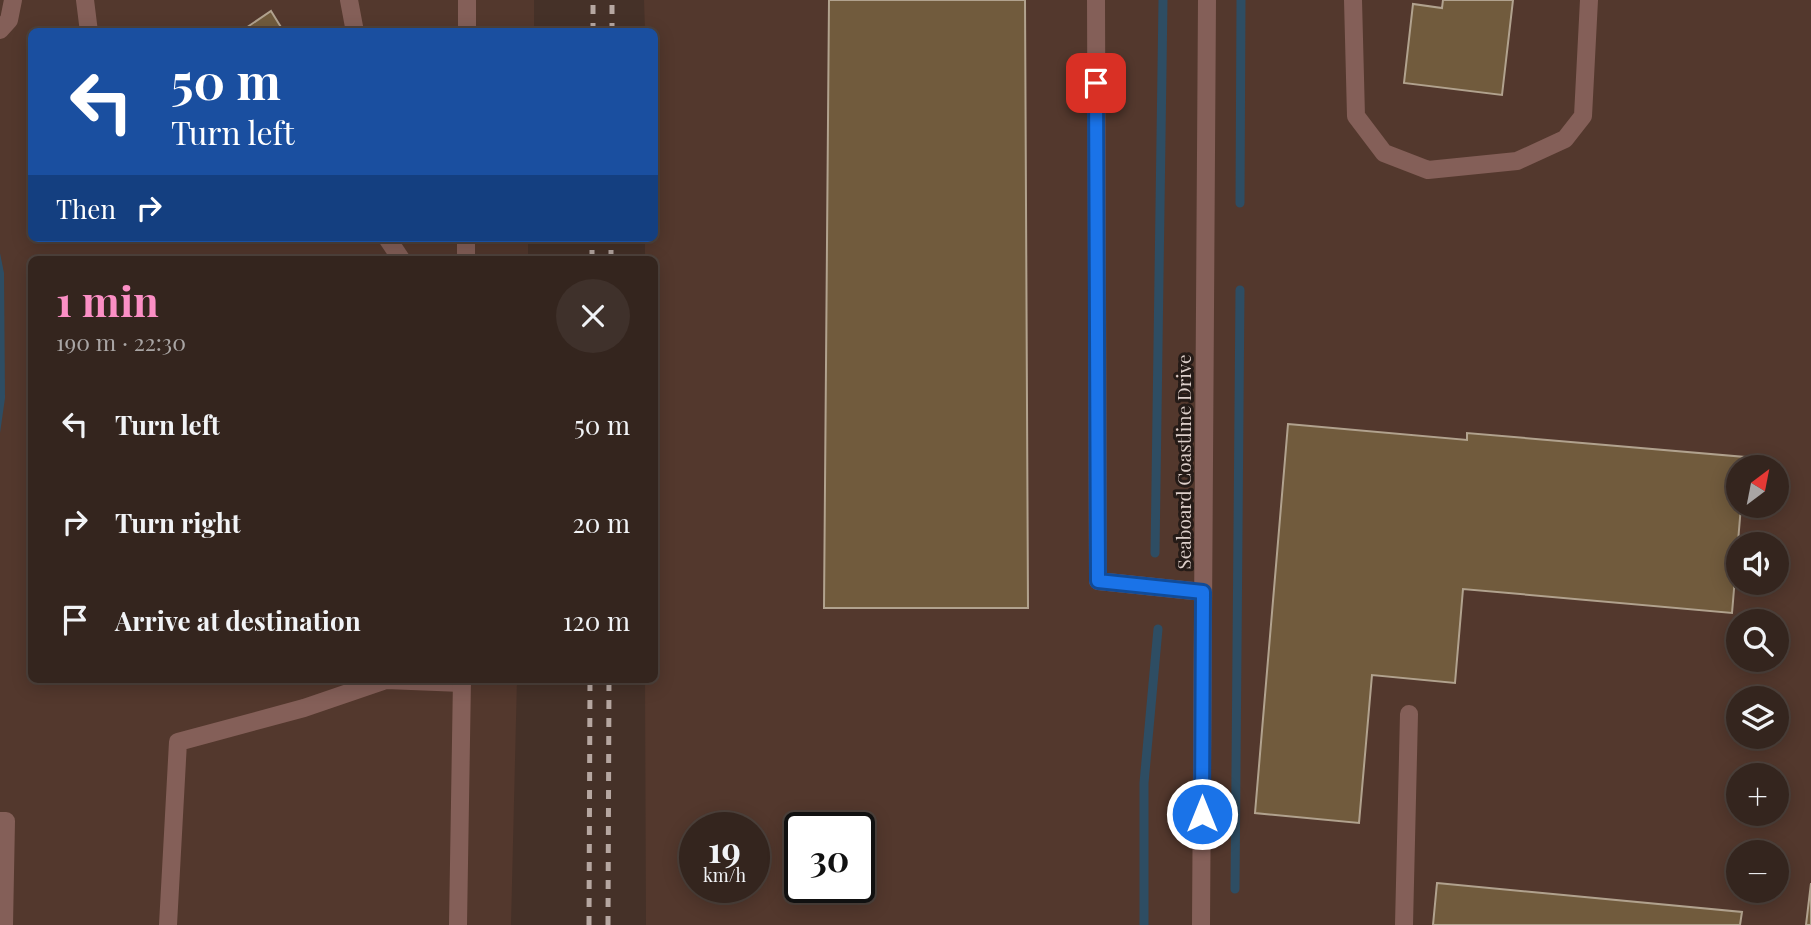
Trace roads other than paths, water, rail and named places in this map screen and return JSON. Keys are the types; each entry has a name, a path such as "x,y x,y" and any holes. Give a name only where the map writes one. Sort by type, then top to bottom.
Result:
{"street":[{"path":"0,30 9,20 13,0"},
{"path":"85,0 88,28"},
{"path":"349,0 354,28"},
{"path":"467,0 467,28"},
{"path":"1096,0 1098,581 1203,592"},
{"name":"Seaboard Coastline Drive","path":"1201,925 1207,0"},
{"path":"1353,0 1356,116 1384,153 1429,170 1517,161 1564,139 1583,116 1589,0"},
{"path":"168,925 178,742 304,708 377,683"},
{"path":"458,925 462,683"},
{"path":"1404,925 1409,714"},
{"path":"0,821 6,821 4,925"}],"water":[{"path":"0,253 4,273 5,398 0,433"}],"waterway":[{"path":"1155,553 1163,0"},
{"path":"1240,203 1241,0"},
{"path":"1235,889 1240,290"},
{"path":"1144,925 1144,783 1158,629"}],"railway":[{"path":"593,0 593,28"},
{"path":"612,0 612,28"},
{"path":"592,242 592,256"},
{"path":"611,242 611,256"},
{"path":"589,925 590,683"},
{"path":"608,925 609,683"}]}
